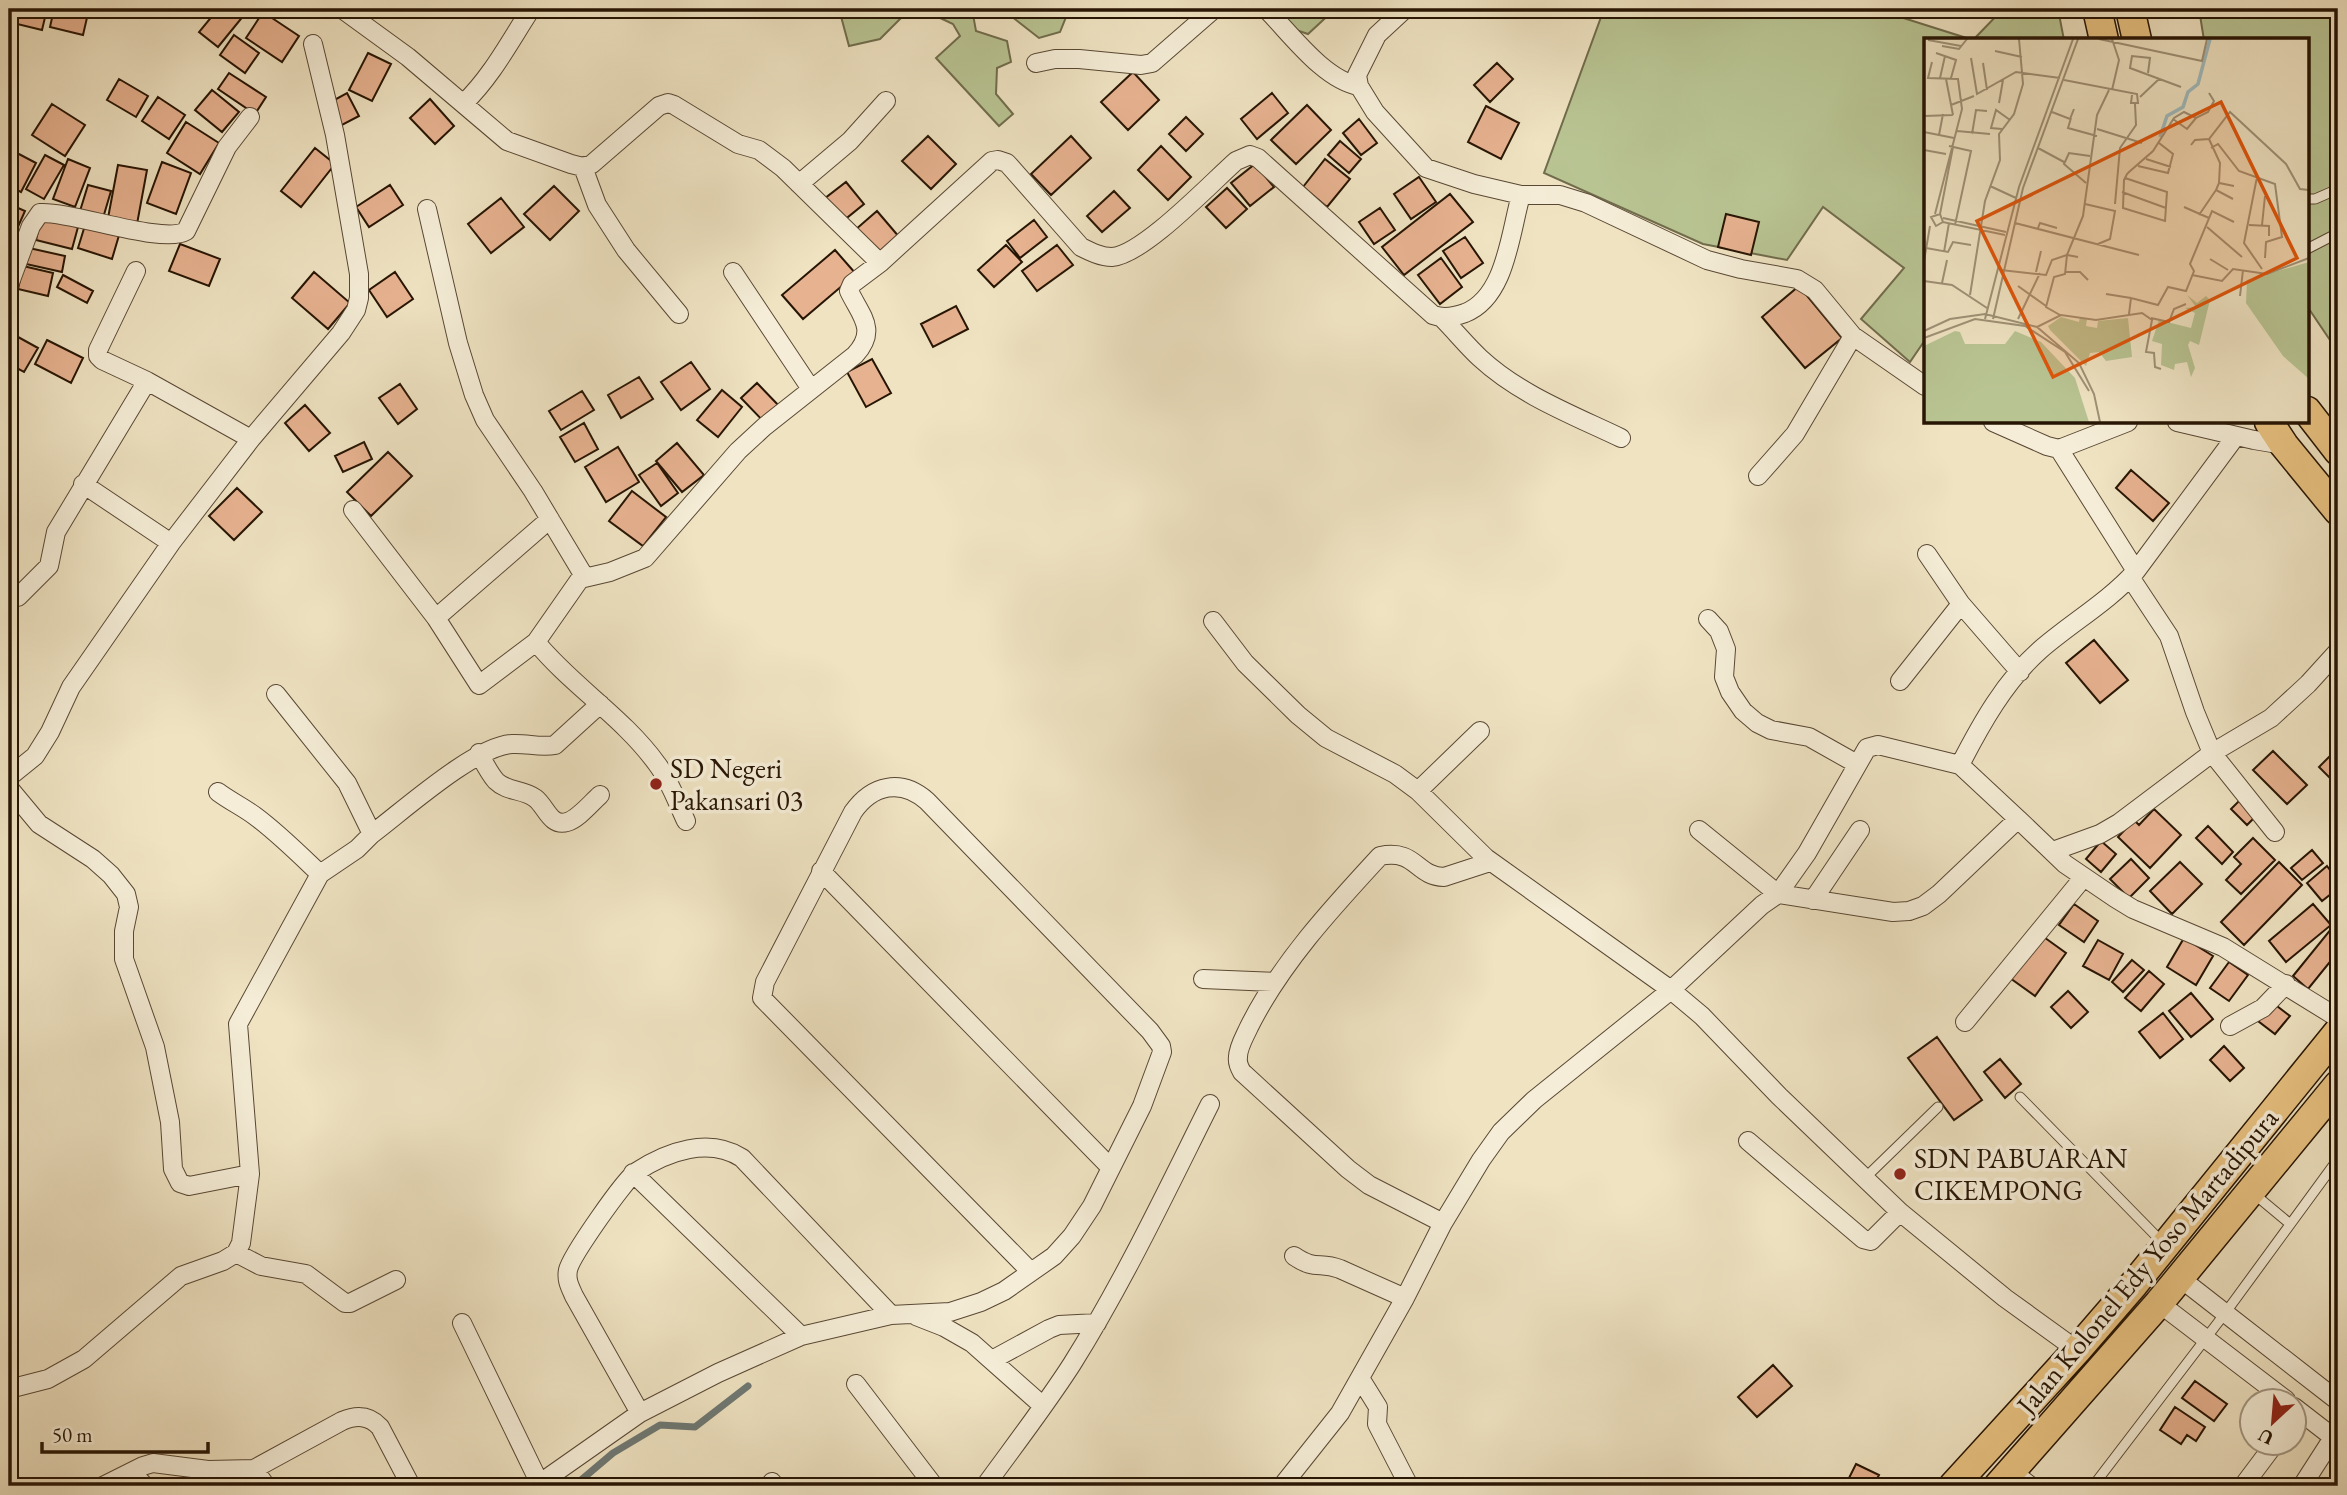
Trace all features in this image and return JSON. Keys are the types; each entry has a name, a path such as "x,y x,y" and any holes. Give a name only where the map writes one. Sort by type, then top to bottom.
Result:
{"main road":[{"path":"2097,9 2104,38"},
{"path":"2130,9 2137,38"},
{"path":"2308,412 2338,451"},
{"path":"2270,424 2284,445 2338,510"},
{"name":"Jalan Kolonel Edy Yoso Martadipura","path":"1953,1486 2134,1284 2338,1032"},
{"name":"Jalan Kolonel Edy Yoso Martadipura","path":"2006,1477 2159,1303 2338,1085"},
{"path":"2159,1251 2180,1278"},
{"path":"2134,1284 2159,1303"}],"street":[{"path":"342,9 408,57 507,141 583,167 603,156 659,106 668,103 738,144 760,150 880,263"},
{"path":"464,103 478,90 531,9"},
{"path":"1036,63 1055,59 1141,65 1152,63 1214,9"},
{"path":"1266,9 1330,75 1345,84 1359,86"},
{"path":"1405,9 1377,35 1357,75 1359,86 1375,112 1426,168 1474,184 1526,195 1560,195 1604,210 1707,260 1797,279 1815,290 1853,336 1924,385"},
{"path":"9,777 35,756 50,732 71,687 171,543 251,439 341,333 356,310 359,274 335,135 313,44"},
{"path":"799,184 850,141 886,101"},
{"path":"9,285 31,226 40,213 150,233 180,235 186,231 227,147 250,117"},
{"path":"354,510 436,618 479,685 536,642 574,586 584,576 610,572 646,558 738,451 855,355 865,342 867,333 864,319 850,288 992,161 998,160 1007,163 1082,247 1094,254 1115,257 1147,241 1236,161 1250,155 1269,165 1433,315 1442,318 1480,358 1503,376 1520,388 1621,438"},
{"path":"583,167 597,205 626,250 679,314"},
{"path":"1442,318 1471,310 1490,294 1499,277 1526,195"},
{"path":"427,209 458,343 474,395 485,420 584,576"},
{"path":"136,271 97,350 98,356 251,439"},
{"path":"733,272 811,389"},
{"path":"1758,476 1796,434 1853,336"},
{"path":"18,597 49,566 56,531 147,381"},
{"path":"1998,424 2059,449 2123,424"},
{"path":"2185,424 2284,445"},
{"path":"1960,765 1997,700 2020,671 2055,637 2133,574 2236,436"},
{"path":"2059,449 2169,636 2212,753 2275,832"},
{"path":"83,484 171,543"},
{"path":"436,618 550,519"},
{"path":"1927,554 1961,604 2020,671"},
{"path":"1900,681 1961,604"},
{"path":"1708,619 1719,631 1726,649 1724,677 1743,711 1771,730 1809,737 1857,764"},
{"path":"1213,621 1254,672 1326,738 1395,774 1418,791 1490,862 1671,990 1702,1016 1779,1096 1900,1212 2006,1298 2077,1350"},
{"path":"536,642 555,665 600,705 656,762 686,821"},
{"path":"2053,851 2100,834 2119,823 2212,753 2271,718 2308,684 2338,651"},
{"path":"276,694 347,783 372,834"},
{"path":"9,1389 48,1379 83,1359 181,1276 223,1261 236,1253 241,1244 250,1174 238,1024 320,874 357,849 372,834 479,753 511,744 547,747 555,745 600,705"},
{"path":"1418,791 1480,731"},
{"path":"1282,1486 1340,1413 1405,1298 1443,1223 1501,1132 1534,1100 1671,990 1762,905 1779,894 1807,853 1867,748 1878,745 1960,765 2083,878 2133,909 2223,947 2338,1018"},
{"path":"479,753 497,782 538,799 552,820 557,822 569,822 600,795"},
{"path":"462,1324 538,1485 640,1413 718,1373 801,1336 900,1314 950,1312 981,1302 1004,1291 1054,1256 1072,1236 1092,1206 1145,1097 1160,1059 1161,1046 1150,1031 927,801 919,794 897,787 886,788 866,795 853,812 765,982 762,998 1031,1272"},
{"path":"9,788 39,824 93,859 126,894 129,907 124,931 124,958 155,1047 170,1122 173,1169 180,1183 189,1186 250,1174"},
{"path":"218,792 236,806 253,814 320,874"},
{"path":"1699,830 1779,894 1893,912 1909,911 1923,906 2018,819"},
{"path":"1814,900 1860,830"},
{"path":"1443,1223 1369,1185 1348,1169 1242,1072 1237,1054 1275,982 1380,856 1398,854 1437,877 1490,862"},
{"path":"821,871 1111,1168"},
{"path":"1965,1021 2083,878"},
{"path":"1203,979 1275,982"},
{"path":"2230,1026 2263,1008 2286,985"},
{"path":"985,1486 1043,1406 1097,1323 1210,1104"},
{"path":"1748,1140 1863,1239 1871,1241 1876,1238 1900,1212"},
{"path":"640,1413 574,1296 568,1282 569,1266 580,1246 633,1173 684,1149 708,1147 730,1150 742,1158 900,1314 944,1328 972,1343 1043,1406"},
{"path":"633,1173 801,1336"},
{"path":"236,1253 261,1266 306,1274 345,1303 351,1303 396,1280"},
{"path":"1294,1256 1308,1265 1340,1269 1405,1298"},
{"path":"2180,1278 2338,1401"},
{"path":"2159,1303 2265,1386"},
{"path":"992,1360 1059,1325 1097,1323"},
{"path":"1360,1378 1378,1408 1377,1424 1409,1486"},
{"path":"856,1384 934,1486"},
{"path":"103,1486 153,1463 208,1470 254,1469 342,1421 365,1417 375,1421 380,1427 411,1486"},
{"path":"2302,1486 2337,1436 2308,1418"},
{"path":"2243,1486 2266,1456"},
{"path":"254,1469 266,1486"},
{"path":"131,1472 145,1486"}],"lane":[{"path":"2308,199 2315,200 2338,188"},
{"path":"2308,248 2338,233"},
{"path":"2020,1097 2159,1251"},
{"path":"1864,1179 1938,1107"},
{"path":"2093,1486 2226,1312 2338,1159"},
{"path":"2251,1191 2289,1223"},
{"path":"2006,1477 2038,1486"}],"green space":[{"path":"839,9 910,9 880,39 849,46"},
{"path":"921,9 972,9 976,31 1007,41 1011,62 997,68 996,94 1013,114 999,126 936,58 960,36 953,24"},
{"path":"1002,9 1055,9 1066,17 1060,32 1039,38"},
{"path":"1273,9 1335,9 1308,34 1293,29"},
{"path":"1604,9 1896,9 1897,16 1967,38 1924,38 1924,341 1910,362 1861,319 1904,268 1823,207 1787,260 1703,244 1544,173"},
{"path":"2003,9 2058,9 2064,38 1975,38"},
{"path":"2199,9 2338,9 2338,352 2308,307 2308,38 2204,38"}],"building":[{"path":"12,9 47,9 42,30 9,22"},
{"path":"54,9 89,9 83,35 50,27"},
{"path":"218,9 249,9 218,47 199,32"},
{"path":"263,12 299,36 282,62 246,38"},
{"path":"234,35 259,53 245,73 220,55"},
{"path":"368,53 391,64 372,101 349,90"},
{"path":"1497,63 1513,79 1490,102 1474,85"},
{"path":"1133,72 1159,100 1128,130 1101,102"},
{"path":"229,73 266,97 255,114 218,89"},
{"path":"119,79 148,96 136,117 107,100"},
{"path":"212,90 239,112 222,132 195,110"},
{"path":"347,93 359,116 340,126 327,104"},
{"path":"1272,93 1288,113 1257,139 1241,119"},
{"path":"158,97 185,115 169,139 142,121"},
{"path":"430,99 454,126 435,144 410,118"},
{"path":"52,104 85,125 65,156 32,135"},
{"path":"1307,105 1331,130 1296,164 1271,140"},
{"path":"1486,106 1519,123 1501,159 1468,142"},
{"path":"1186,117 1203,134 1186,151 1169,134"},
{"path":"1359,119 1377,143 1361,155 1343,133"},
{"path":"186,122 219,143 200,174 167,153"},
{"path":"928,136 956,164 931,189 902,161"},
{"path":"1071,136 1091,158 1051,195 1031,174"},
{"path":"1340,141 1361,159 1349,173 1328,155"},
{"path":"1161,146 1191,177 1168,200 1138,170"},
{"path":"315,148 335,164 301,207 281,191"},
{"path":"17,153 36,163 21,192 9,185 9,167"},
{"path":"45,155 64,165 44,199 26,189"},
{"path":"68,159 90,168 75,207 53,199"},
{"path":"1325,159 1350,179 1327,207 1303,187"},
{"path":"162,162 191,173 176,214 147,203"},
{"path":"1255,164 1274,187 1250,206 1231,183"},
{"path":"118,165 147,170 137,224 108,218"},
{"path":"1419,177 1436,202 1411,219 1394,194"},
{"path":"846,182 864,204 843,221 824,199"},
{"path":"88,185 111,191 103,218 80,211"},
{"path":"390,185 403,205 369,227 356,207"},
{"path":"554,186 579,211 550,240 524,214"},
{"path":"1227,188 1247,209 1226,228 1206,207"},
{"path":"1114,191 1130,208 1102,232 1087,216"},
{"path":"1450,194 1473,222 1404,275 1382,247"},
{"path":"501,198 524,227 491,253 468,224"},
{"path":"9,204 25,211 9,247"},
{"path":"1380,208 1395,230 1374,244 1359,222"},
{"path":"877,211 900,238 879,257 855,230"},
{"path":"1726,214 1759,222 1751,255 1718,247"},
{"path":"41,218 78,227 72,249 36,240"},
{"path":"1034,220 1047,237 1020,258 1007,241"},
{"path":"86,222 120,232 112,259 78,248"},
{"path":"1465,237 1483,263 1461,278 1443,251"},
{"path":"180,244 220,259 209,286 169,271"},
{"path":"1006,245 1022,262 994,287 978,270"},
{"path":"1057,245 1073,265 1037,291 1022,271"},
{"path":"29,248 65,256 62,272 26,264"},
{"path":"835,250 856,274 803,319 782,295"},
{"path":"1441,258 1462,287 1440,304 1418,275"},
{"path":"23,266 53,273 48,296 18,289"},
{"path":"314,272 350,303 328,329 292,298"},
{"path":"395,272 413,299 387,317 369,290"},
{"path":"63,275 93,291 87,303 57,287"},
{"path":"1799,286 1842,338 1805,368 1762,317"},
{"path":"956,306 968,329 933,347 921,324"},
{"path":"9,332 38,348 24,372 9,364"},
{"path":"47,340 83,358 71,383 35,364"},
{"path":"872,359 891,393 866,407 847,372"},
{"path":"691,362 710,389 681,410 661,382"},
{"path":"639,377 653,399 621,418 608,395"},
{"path":"757,383 782,409 766,424 741,398"},
{"path":"400,384 417,409 398,424 379,398"},
{"path":"722,390 742,407 718,437 697,420"},
{"path":"582,391 594,410 561,430 549,411"},
{"path":"305,405 330,433 309,451 285,423"},
{"path":"584,423 598,449 575,462 560,437"},
{"path":"364,442 372,459 343,472 335,456"},
{"path":"677,443 704,475 682,492 656,461"},
{"path":"618,447 639,482 606,502 585,467"},
{"path":"388,452 412,476 371,516 347,492"},
{"path":"657,463 678,493 661,506 639,475"},
{"path":"2131,470 2169,503 2153,521 2116,488"},
{"path":"237,488 262,512 234,540 209,516"},
{"path":"632,491 666,517 643,546 609,521"},
{"path":"2094,640 2128,680 2100,703 2066,663"},
{"path":"2273,751 2307,785 2287,804 2253,770"},
{"path":"2334,752 2338,756 2338,786 2319,767"},
{"path":"2241,799 2258,814 2247,825 2231,809"},
{"path":"2154,809 2181,835 2150,868 2118,837 2134,820 2139,825"},
{"path":"2208,826 2233,852 2222,864 2196,838"},
{"path":"2253,838 2275,860 2241,894 2226,880 2241,864 2234,857"},
{"path":"2101,841 2116,854 2101,872 2086,859"},
{"path":"2312,850 2323,863 2302,880 2291,868"},
{"path":"2131,859 2149,878 2129,898 2110,879"},
{"path":"2180,862 2202,884 2172,914 2150,891"},
{"path":"2279,862 2302,885 2244,945 2221,922"},
{"path":"2327,866 2338,881 2332,886 2336,890 2322,901 2307,883"},
{"path":"2074,904 2098,921 2084,942 2059,925"},
{"path":"2313,904 2331,925 2286,962 2269,941"},
{"path":"2331,929 2338,934 2338,952 2308,989 2293,976"},
{"path":"2041,935 2066,953 2035,996 2010,978"},
{"path":"2184,938 2213,956 2196,985 2167,967"},
{"path":"2098,940 2123,954 2109,980 2083,966"},
{"path":"2132,960 2144,970 2123,992 2112,982"},
{"path":"2229,962 2248,975 2229,1001 2210,988"},
{"path":"2149,971 2164,984 2141,1011 2125,998"},
{"path":"2068,991 2088,1012 2071,1028 2051,1007"},
{"path":"2191,993 2213,1019 2191,1037 2169,1011"},
{"path":"2273,1003 2290,1016 2275,1034 2258,1021"},
{"path":"2163,1013 2183,1039 2160,1058 2139,1032"},
{"path":"1937,1037 1982,1100 1954,1120 1908,1058"},
{"path":"2224,1046 2244,1068 2230,1081 2210,1060"},
{"path":"2000,1059 2021,1084 2005,1098 1984,1072"},
{"path":"1773,1365 1792,1386 1757,1417 1738,1397"},
{"path":"2195,1381 2227,1404 2214,1421 2182,1398"},
{"path":"2175,1407 2205,1427 2196,1441 2187,1435 2181,1444 2160,1430"},
{"path":"1856,1464 1879,1475 1873,1486 1846,1484"}],"waterway":[{"path":"574,1486 613,1453 660,1425 695,1427 748,1386"}],"place":[{"name":"SD Negeri Pakansari 03","path":"656,784"},
{"name":"SDN PABUARAN CIKEMPONG","path":"1900,1174"}]}
